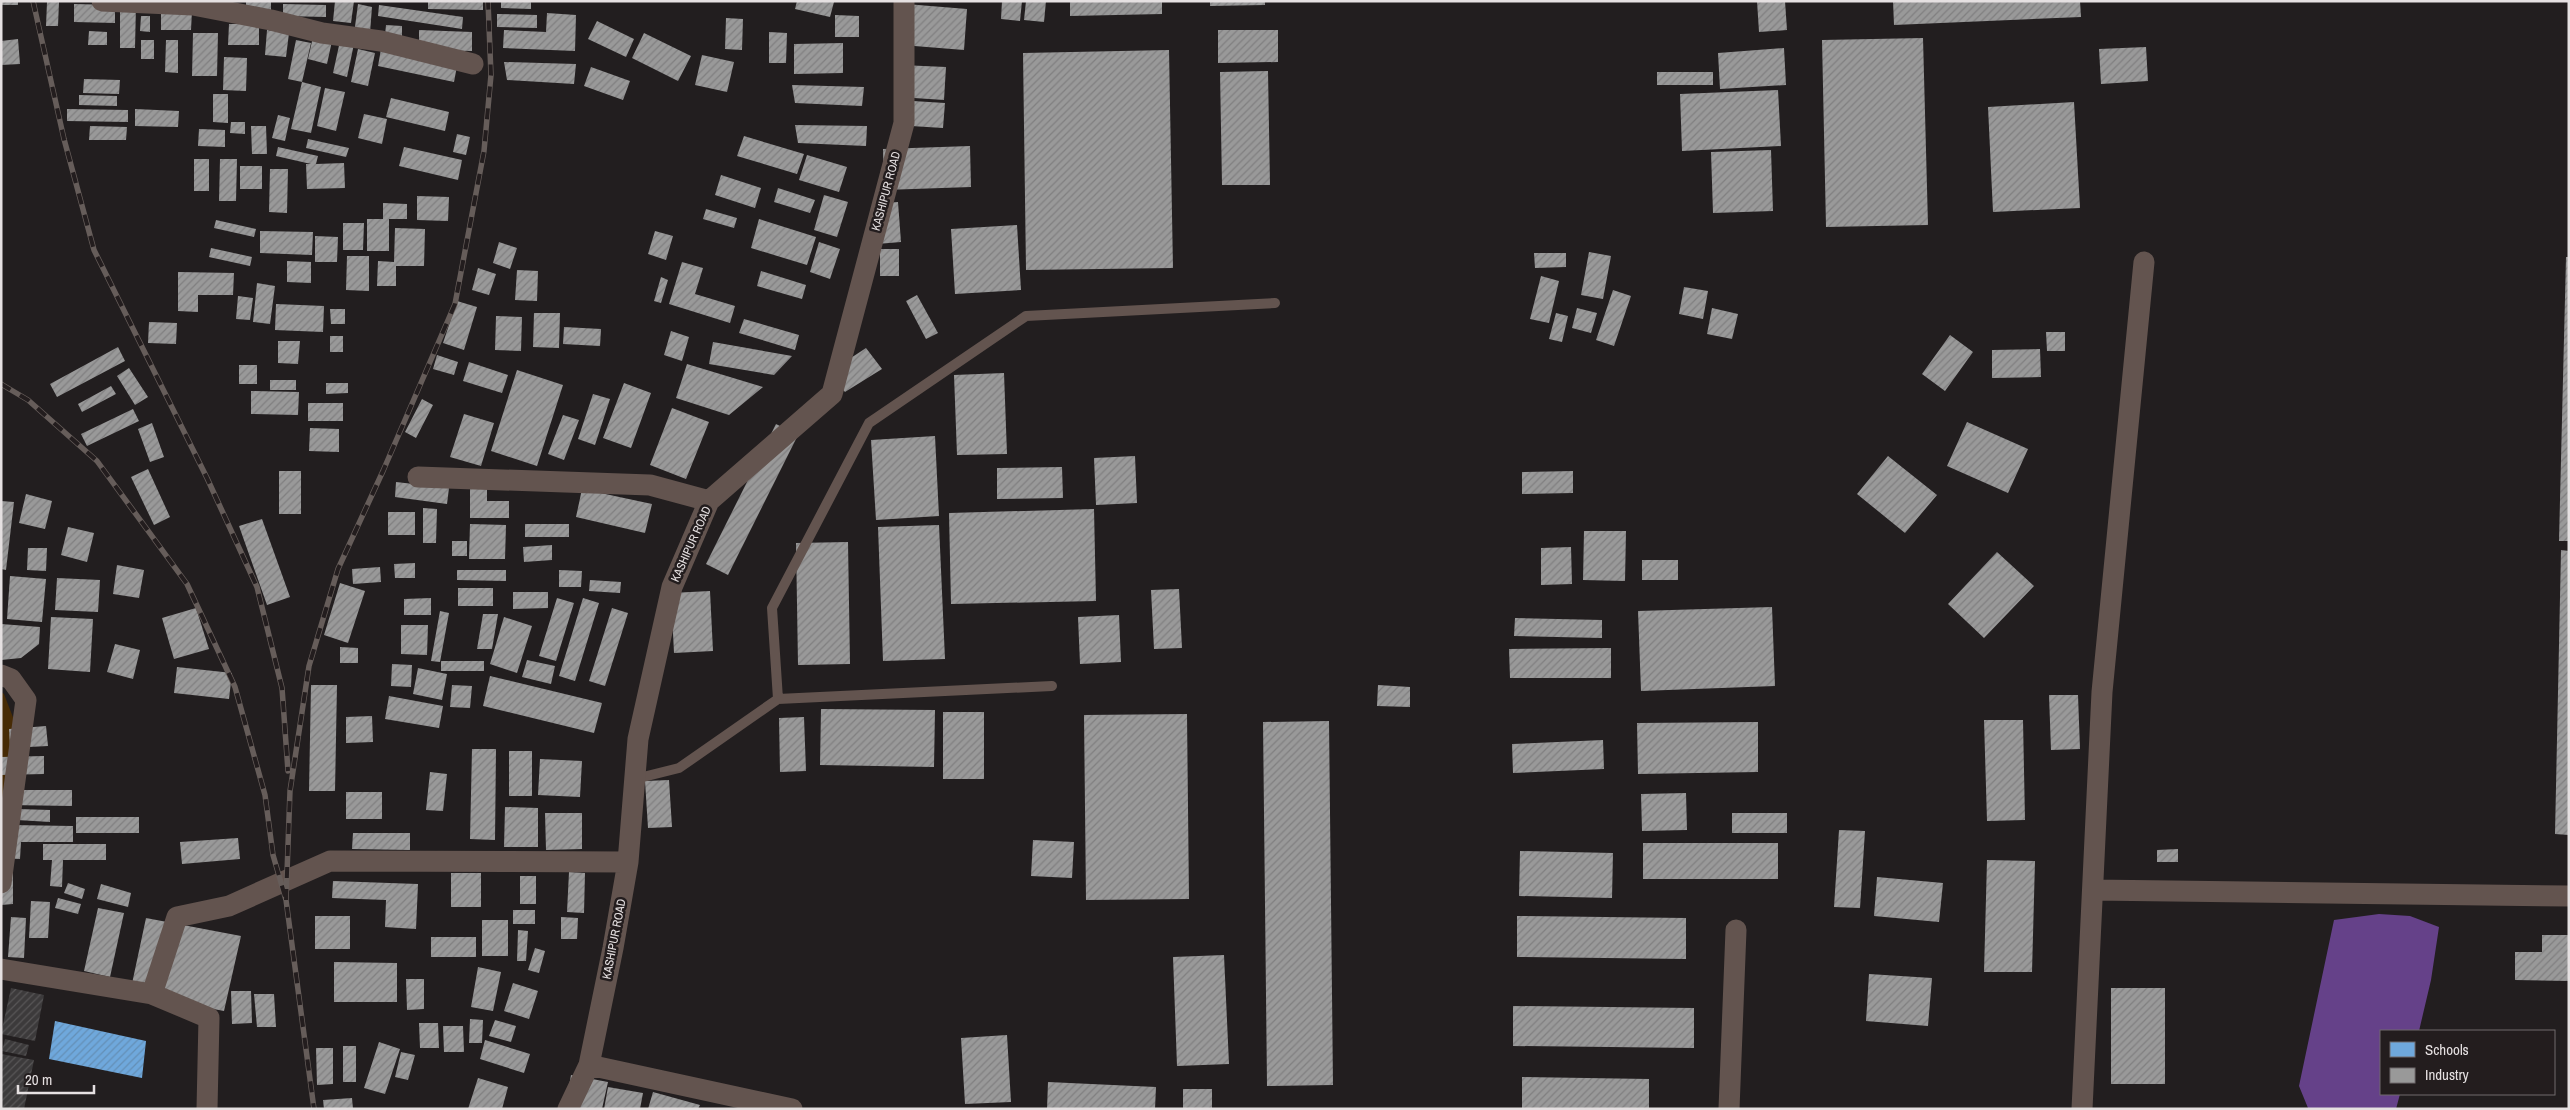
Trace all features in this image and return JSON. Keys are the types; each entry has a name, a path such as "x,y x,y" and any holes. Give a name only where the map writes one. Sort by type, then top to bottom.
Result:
{"street":[{"path":"102,1 192,5 322,32 381,41 473,64"},
{"name":"KASHIPUR ROAD","path":"568,1109 589,1065 613,948 628,862 638,739 672,588 710,501 832,394 904,124 904,1"},
{"path":"2082,1109 2102,692 2144,262"},
{"path":"418,476 650,485 710,501"},
{"path":"1,675 11,679 26,700 1,883"},
{"path":"152,994 177,917 229,906 330,861 628,862"},
{"path":"2093,890 2569,896"},
{"path":"1729,1109 1736,930"},
{"path":"1,969 152,994 210,1018 207,1109"},
{"path":"589,1065 792,1109"}],"lane":[{"path":"778,699 772,608 868,424 1026,316 1275,303"},
{"path":"635,780 679,768 778,699 1052,686"}],"shaded area":[{"path":"1,692 4,694 14,720 1,807"},
{"path":"2379,914 2410,916 2439,927 2431,980 2419,1030 2380,1030 2380,1095 2400,1095 2396,1109 2311,1109 2308,1108 2299,1086 2334,920"}],"building: Schools":[{"path":"55,1021 146,1041 142,1078 49,1059"}],"building: Industry":[{"path":"1,1 18,1 18,5 1,5"},
{"path":"246,1 271,1 271,10 246,10"},
{"path":"335,1 354,1 351,23 333,21"},
{"path":"428,1 483,1 483,10 428,9"},
{"path":"501,1 531,1 531,9 501,8"},
{"path":"797,1 834,2 830,17 795,9"},
{"path":"1002,1 1022,1 1020,21 1001,19"},
{"path":"1026,1 1046,1 1044,22 1024,20"},
{"path":"1070,1 1162,1 1162,14 1070,16"},
{"path":"1210,1 1265,1 1265,5 1210,6"},
{"path":"1757,1 1785,1 1787,30 1759,32"},
{"path":"1893,1 2080,1 2081,17 1894,25"},
{"path":"47,2 59,2 58,26 46,26"},
{"path":"74,4 115,5 115,23 74,22"},
{"path":"283,4 326,5 326,17 283,16"},
{"path":"358,4 372,7 370,33 354,34"},
{"path":"906,4 967,9 964,50 902,45"},
{"path":"120,5 136,5 135,48 120,48"},
{"path":"379,5 463,17 462,29 378,16"},
{"path":"161,10 192,11 191,30 161,30"},
{"path":"547,13 576,15 575,51 503,48 504,30 546,32"},
{"path":"497,14 537,15 537,28 497,27"},
{"path":"835,15 859,16 859,37 835,37"},
{"path":"141,16 150,16 150,32 140,31"},
{"path":"726,18 743,19 742,50 725,49"},
{"path":"597,21 634,39 626,57 588,39"},
{"path":"229,24 259,24 259,45 228,45"},
{"path":"386,25 402,26 402,36 385,35"},
{"path":"267,30 289,33 286,57 265,55"},
{"path":"419,30 472,32 472,51 419,50"},
{"path":"1218,30 1278,30 1278,62 1218,63"},
{"path":"89,31 107,32 107,45 88,45"},
{"path":"769,32 787,33 786,63 769,63"},
{"path":"193,33 218,33 217,76 192,76"},
{"path":"644,33 691,56 678,81 632,58"},
{"path":"313,37 332,41 327,64 308,59"},
{"path":"1923,38 1928,225 1826,227 1822,40"},
{"path":"18,39 20,64 1,65 1,41"},
{"path":"141,40 154,40 154,59 141,59"},
{"path":"166,40 178,40 178,73 165,72"},
{"path":"296,40 311,43 302,82 288,79"},
{"path":"340,41 354,44 347,77 333,73"},
{"path":"843,43 843,73 794,74 794,44"},
{"path":"2146,47 2148,81 2101,84 2099,49"},
{"path":"1784,48 1786,85 1720,89 1718,53"},
{"path":"358,49 375,53 368,86 351,82"},
{"path":"381,49 457,66 454,82 378,66"},
{"path":"1169,50 1173,268 1026,270 1023,53"},
{"path":"702,55 734,62 727,92 695,85"},
{"path":"224,57 247,58 246,91 223,90"},
{"path":"504,62 576,64 574,84 507,80"},
{"path":"901,65 946,67 944,100 899,97"},
{"path":"591,67 630,81 623,100 584,86"},
{"path":"1268,71 1270,185 1222,185 1220,72"},
{"path":"1657,72 1713,72 1713,85 1657,85"},
{"path":"84,79 120,80 119,94 83,93"},
{"path":"302,82 321,87 311,133 291,129"},
{"path":"792,85 864,87 862,106 795,103"},
{"path":"325,88 345,92 336,131 317,126"},
{"path":"1778,90 1781,146 1682,151 1680,94"},
{"path":"213,94 228,94 228,123 213,122"},
{"path":"79,95 117,96 117,106 79,105"},
{"path":"391,98 449,112 445,131 386,117"},
{"path":"897,100 945,103 943,128 895,125"},
{"path":"2074,102 2080,208 1993,212 1988,107"},
{"path":"67,109 128,110 128,122 67,121"},
{"path":"135,109 179,111 178,127 135,126"},
{"path":"364,114 387,119 382,144 358,138"},
{"path":"278,115 290,118 285,141 272,138"},
{"path":"231,122 245,122 245,134 230,133"},
{"path":"795,125 867,126 866,146 798,143"},
{"path":"90,126 127,127 126,140 89,140"},
{"path":"251,126 266,126 267,154 252,154"},
{"path":"199,129 225,130 225,147 198,146"},
{"path":"457,134 470,137 466,155 453,152"},
{"path":"744,136 804,154 797,174 737,156"},
{"path":"308,139 349,148 346,157 306,148"},
{"path":"970,146 971,187 884,190 883,149"},
{"path":"278,147 318,156 316,164 344,163 345,188 307,189 306,164 311,164 276,156"},
{"path":"404,147 462,160 458,180 399,166"},
{"path":"1771,150 1773,211 1713,213 1711,152"},
{"path":"807,155 847,167 839,192 799,180"},
{"path":"194,159 209,159 209,191 194,191"},
{"path":"220,159 237,159 236,201 219,201"},
{"path":"240,166 262,166 262,189 240,189"},
{"path":"270,169 288,169 287,213 269,212"},
{"path":"721,175 761,188 755,208 715,195"},
{"path":"778,188 815,200 810,213 774,202"},
{"path":"824,195 848,202 837,237 814,230"},
{"path":"417,196 449,197 448,221 417,220"},
{"path":"898,202 901,242 877,244 874,204"},
{"path":"383,203 407,204 407,219 389,219 389,251 367,251 367,219 383,219"},
{"path":"706,209 737,218 734,228 703,219"},
{"path":"759,219 816,237 807,265 751,248"},
{"path":"216,220 256,229 254,237 214,228"},
{"path":"343,223 364,223 363,250 343,250"},
{"path":"1017,225 1021,290 955,294 951,229"},
{"path":"395,228 425,229 424,266 396,266 396,286 377,286 378,261 394,262"},
{"path":"260,231 313,232 312,255 260,253"},
{"path":"655,231 673,236 666,260 648,254"},
{"path":"315,236 338,237 337,262 315,262"},
{"path":"499,242 517,248 510,269 493,263"},
{"path":"819,242 840,249 830,279 810,272"},
{"path":"211,248 252,257 250,266 209,257"},
{"path":"880,249 899,249 899,276 880,276"},
{"path":"1589,252 1611,256 1603,299 1581,295"},
{"path":"1534,253 1566,253 1566,267 1535,268"},
{"path":"347,256 369,256 369,291 346,290"},
{"path":"2566,257 2569,257 2569,541 2559,541"},
{"path":"287,261 311,262 311,283 287,282"},
{"path":"682,262 703,268 695,294 735,306 730,323 669,304"},
{"path":"478,268 496,274 489,295 472,290"},
{"path":"517,270 538,271 537,301 515,300"},
{"path":"761,271 806,285 802,299 757,286"},
{"path":"178,272 234,273 233,295 198,295 198,312 178,311"},
{"path":"1541,276 1559,281 1549,323 1530,319"},
{"path":"661,277 668,280 661,303 654,301"},
{"path":"257,283 275,286 270,324 253,322"},
{"path":"1684,287 1708,291 1703,319 1679,314"},
{"path":"1613,290 1631,296 1614,346 1596,340"},
{"path":"917,295 938,333 926,339 906,301"},
{"path":"238,296 253,298 250,320 236,319"},
{"path":"457,301 477,307 464,350 443,343"},
{"path":"276,304 324,306 323,332 275,330"},
{"path":"1577,308 1597,313 1591,333 1572,328"},
{"path":"1712,308 1738,314 1732,339 1707,334"},
{"path":"330,309 345,309 345,324 331,324"},
{"path":"534,313 560,313 559,348 533,347"},
{"path":"1556,313 1568,316 1562,342 1549,339"},
{"path":"496,316 522,317 521,351 495,350"},
{"path":"744,319 799,335 795,350 739,333"},
{"path":"149,322 177,323 176,344 148,343"},
{"path":"564,327 601,329 600,346 563,344"},
{"path":"671,331 689,337 682,361 664,355"},
{"path":"2046,332 2065,332 2065,351 2047,351"},
{"path":"1950,335 1973,352 1945,391 1922,374"},
{"path":"330,336 343,336 343,352 330,352"},
{"path":"278,341 300,341 298,364 278,363"},
{"path":"713,342 792,356 774,375 709,364"},
{"path":"118,347 125,361 57,397 50,384"},
{"path":"866,348 882,369 845,392 828,373"},
{"path":"2040,349 2041,377 1992,378 1992,350"},
{"path":"437,355 458,362 454,375 433,369"},
{"path":"469,362 508,375 502,393 463,381"},
{"path":"687,364 763,387 729,415 676,398"},
{"path":"239,365 257,365 257,384 239,384"},
{"path":"129,368 148,397 135,405 117,376"},
{"path":"517,370 563,385 537,466 491,451"},
{"path":"1004,373 1007,454 957,455 954,375"},
{"path":"270,380 296,380 296,390 270,390"},
{"path":"326,383 348,383 348,393 326,394"},
{"path":"624,383 651,393 631,448 603,438"},
{"path":"111,386 116,394 82,412 78,404"},
{"path":"251,391 299,392 298,415 251,414"},
{"path":"593,394 610,399 595,445 578,439"},
{"path":"422,399 433,405 416,438 405,432"},
{"path":"308,403 343,403 343,421 308,421"},
{"path":"672,408 709,422 686,479 650,465"},
{"path":"133,409 139,421 87,446 81,434"},
{"path":"464,414 494,423 481,466 450,457"},
{"path":"563,415 579,420 564,460 548,454"},
{"path":"1967,422 2028,449 2008,493 1947,466"},
{"path":"152,423 164,457 150,462 138,429"},
{"path":"776,424 798,435 728,575 706,564"},
{"path":"310,428 339,429 339,452 309,451"},
{"path":"935,436 939,516 876,520 871,440"},
{"path":"1135,456 1137,503 1096,505 1094,458"},
{"path":"1888,456 1937,495 1905,533 1857,494"},
{"path":"1062,467 1063,498 997,499 997,468"},
{"path":"148,469 170,517 154,525 131,477"},
{"path":"279,471 301,471 301,514 279,514"},
{"path":"1573,471 1573,493 1522,494 1522,472"},
{"path":"396,482 449,488 447,504 395,497"},
{"path":"470,487 487,487 487,501 509,501 509,518 470,518"},
{"path":"582,489 652,504 645,533 576,517"},
{"path":"26,494 52,501 45,529 19,523"},
{"path":"1,501 14,502 6,570 1,569"},
{"path":"423,508 437,509 436,543 423,543"},
{"path":"1094,509 1096,601 951,604 949,513"},
{"path":"388,512 415,512 415,535 388,535"},
{"path":"262,519 290,597 267,605 239,526"},
{"path":"470,524 506,525 505,559 469,559"},
{"path":"525,524 569,524 569,537 525,537"},
{"path":"939,525 945,659 883,661 878,527"},
{"path":"68,527 94,533 87,562 61,555"},
{"path":"1584,531 1626,531 1625,581 1583,580"},
{"path":"452,541 467,541 467,556 452,556"},
{"path":"848,542 850,664 798,665 796,543"},
{"path":"552,545 552,560 524,562 523,547"},
{"path":"1571,547 1572,584 1541,585 1541,548"},
{"path":"28,548 47,548 46,571 27,570"},
{"path":"2561,550 2569,551 2569,835 2555,834"},
{"path":"1997,552 2034,586 1984,638 1948,604"},
{"path":"1642,560 1678,560 1678,580 1642,580"},
{"path":"415,563 415,578 395,578 394,564"},
{"path":"117,565 144,570 139,598 113,594"},
{"path":"380,567 381,582 353,584 352,569"},
{"path":"457,570 506,570 506,581 457,580"},
{"path":"559,570 582,571 581,587 559,587"},
{"path":"10,576 46,579 42,622 7,619"},
{"path":"57,578 100,580 98,612 55,610"},
{"path":"590,580 621,582 620,593 589,591"},
{"path":"340,583 365,591 348,643 324,635"},
{"path":"458,588 493,588 493,606 458,606"},
{"path":"1179,589 1182,648 1154,649 1151,590"},
{"path":"710,591 713,651 674,653 671,593"},
{"path":"513,592 548,592 548,608 513,609"},
{"path":"431,598 431,615 404,615 404,599"},
{"path":"557,598 574,603 556,661 539,656"},
{"path":"583,598 599,603 575,681 559,676"},
{"path":"1772,607 1775,686 1641,691 1638,611"},
{"path":"196,608 209,649 174,659 162,618"},
{"path":"612,608 628,613 605,686 589,681"},
{"path":"440,611 449,613 440,662 431,661"},
{"path":"483,614 498,614 492,649 477,649"},
{"path":"1119,615 1121,662 1080,664 1078,617"},
{"path":"51,617 93,619 90,672 48,669"},
{"path":"504,617 532,626 517,673 490,664"},
{"path":"1515,618 1602,620 1602,638 1514,636"},
{"path":"1,624 40,627 39,644 21,658 1,660"},
{"path":"401,625 428,625 427,655 401,654"},
{"path":"115,644 140,650 133,679 107,672"},
{"path":"340,647 358,648 358,663 340,663"},
{"path":"1611,648 1611,678 1510,678 1509,649"},
{"path":"527,660 555,666 551,684 522,677"},
{"path":"441,661 484,661 484,671 441,671"},
{"path":"392,664 412,665 411,687 391,686"},
{"path":"177,667 232,673 229,699 174,693"},
{"path":"418,668 447,674 442,700 413,694"},
{"path":"490,676 602,703 594,733 483,706"},
{"path":"311,685 337,685 335,791 309,791"},
{"path":"452,685 472,686 470,708 450,707"},
{"path":"1378,685 1410,687 1410,707 1377,706"},
{"path":"2049,695 2078,695 2080,749 2051,750"},
{"path":"389,696 443,706 439,728 385,719"},
{"path":"821,709 935,710 934,767 820,765"},
{"path":"943,712 984,712 984,779 943,779"},
{"path":"1187,714 1189,899 1086,900 1084,715"},
{"path":"372,716 373,742 346,743 346,717"},
{"path":"804,717 806,771 780,772 779,718"},
{"path":"1984,720 2023,720 2025,820 1987,821"},
{"path":"1329,721 1333,1085 1267,1086 1263,722"},
{"path":"1758,722 1758,772 1638,774 1637,723"},
{"path":"46,726 48,746 10,748 9,729"},
{"path":"1603,740 1604,769 1513,773 1512,744"},
{"path":"472,749 496,749 495,840 470,839"},
{"path":"509,751 532,751 532,796 509,796"},
{"path":"44,756 44,774 1,775 1,757"},
{"path":"540,759 582,761 580,797 538,795"},
{"path":"430,772 447,774 443,811 426,810"},
{"path":"669,780 672,827 648,828 645,781"},
{"path":"9,790 72,790 72,806 9,805"},
{"path":"346,792 382,792 382,819 346,819"},
{"path":"1686,793 1687,830 1642,831 1641,794"},
{"path":"505,807 538,808 538,847 504,847"},
{"path":"18,809 50,810 50,822 17,820"},
{"path":"545,813 582,813 582,849 546,850"},
{"path":"1732,813 1787,813 1787,833 1732,833"},
{"path":"76,817 139,817 139,833 76,833"},
{"path":"10,825 73,826 73,842 21,842 20,859 1,858"},
{"path":"1839,830 1865,831 1860,908 1834,907"},
{"path":"353,833 410,833 410,850 352,849"},
{"path":"238,838 240,859 182,864 180,842"},
{"path":"1033,840 1074,842 1072,878 1031,876"},
{"path":"1643,843 1778,843 1778,879 1643,879"},
{"path":"43,844 106,844 106,860 63,860 62,887 50,886 52,860 43,860"},
{"path":"2178,849 2178,862 2157,862 2157,850"},
{"path":"1520,851 1613,853 1612,898 1519,896"},
{"path":"1987,860 2035,861 2032,972 1984,972"},
{"path":"1,865 13,865 13,904 1,905"},
{"path":"569,872 585,873 584,913 567,912"},
{"path":"451,873 481,873 481,907 451,907"},
{"path":"520,876 536,876 536,904 520,904"},
{"path":"1877,877 1943,883 1939,922 1874,916"},
{"path":"333,881 418,884 416,929 385,927 386,900 332,898"},
{"path":"68,883 85,889 82,899 64,893"},
{"path":"101,884 131,893 128,907 97,899"},
{"path":"58,898 81,904 78,914 55,908"},
{"path":"31,901 50,902 48,938 29,938"},
{"path":"98,908 124,913 110,977 84,971"},
{"path":"513,910 535,910 535,924 513,924"},
{"path":"315,916 350,916 350,949 315,949"},
{"path":"1517,916 1686,918 1686,959 1517,957"},
{"path":"11,917 26,918 24,958 8,957"},
{"path":"561,917 578,918 577,939 561,939"},
{"path":"146,918 241,936 224,1011 130,993"},
{"path":"482,920 508,920 508,956 482,956"},
{"path":"518,930 528,931 526,961 517,961"},
{"path":"2542,935 2569,935 2569,981 2515,980 2515,952 2542,952"},
{"path":"431,937 476,937 476,957 431,957"},
{"path":"535,948 545,951 539,973 528,970"},
{"path":"1224,955 1229,1064 1177,1066 1173,957"},
{"path":"334,962 397,963 397,1002 334,1002"},
{"path":"478,967 501,972 493,1011 471,1007"},
{"path":"1869,974 1932,978 1928,1026 1866,1021"},
{"path":"406,979 424,979 424,1009 407,1010"},
{"path":"513,983 538,991 529,1019 504,1011"},
{"path":"2111,988 2165,988 2165,1084 2111,1084"},
{"path":"231,991 251,991 252,1023 232,1024"},
{"path":"254,994 274,994 276,1027 257,1027"},
{"path":"1513,1006 1694,1008 1694,1048 1513,1046"},
{"path":"470,1019 483,1020 482,1043 469,1043"},
{"path":"495,1020 516,1026 511,1042 489,1036"},
{"path":"419,1023 438,1023 439,1048 420,1048"},
{"path":"443,1026 463,1026 464,1052 444,1052"},
{"path":"1007,1035 1011,1102 965,1104 961,1038"},
{"path":"485,1040 530,1054 524,1073 480,1059"},
{"path":"379,1042 400,1049 385,1094 364,1088"},
{"path":"343,1046 356,1046 356,1082 343,1082"},
{"path":"316,1048 333,1048 333,1084 317,1085"},
{"path":"401,1052 415,1055 408,1080 395,1077"},
{"path":"571,1075 608,1082 602,1109 565,1109"},
{"path":"1522,1077 1649,1079 1649,1109 1522,1109"},
{"path":"478,1078 508,1087 502,1109 468,1109"},
{"path":"1048,1082 1156,1087 1155,1109 1047,1109"},
{"path":"608,1087 643,1093 640,1109 604,1109"},
{"path":"1183,1089 1212,1089 1212,1109 1183,1109"},
{"path":"653,1092 700,1105 698,1109 648,1109"},
{"path":"352,1098 353,1109 324,1109 323,1100"}],"building: Other":[{"path":"11,988 44,995 35,1041 1,1034"},
{"path":"5,1039 29,1045 26,1056 2,1051"},
{"path":"1,1054 34,1060 24,1109 1,1109"}],"railway":[{"path":"33,1 64,139 94,250 207,478 257,587 282,688 288,771"},
{"path":"286,900 290,791 309,666 338,569 383,471 455,304 484,151 491,75 488,1"},
{"path":"1,384 28,400 97,461 187,584 235,687 265,795 273,855 286,900 314,1109"}]}
